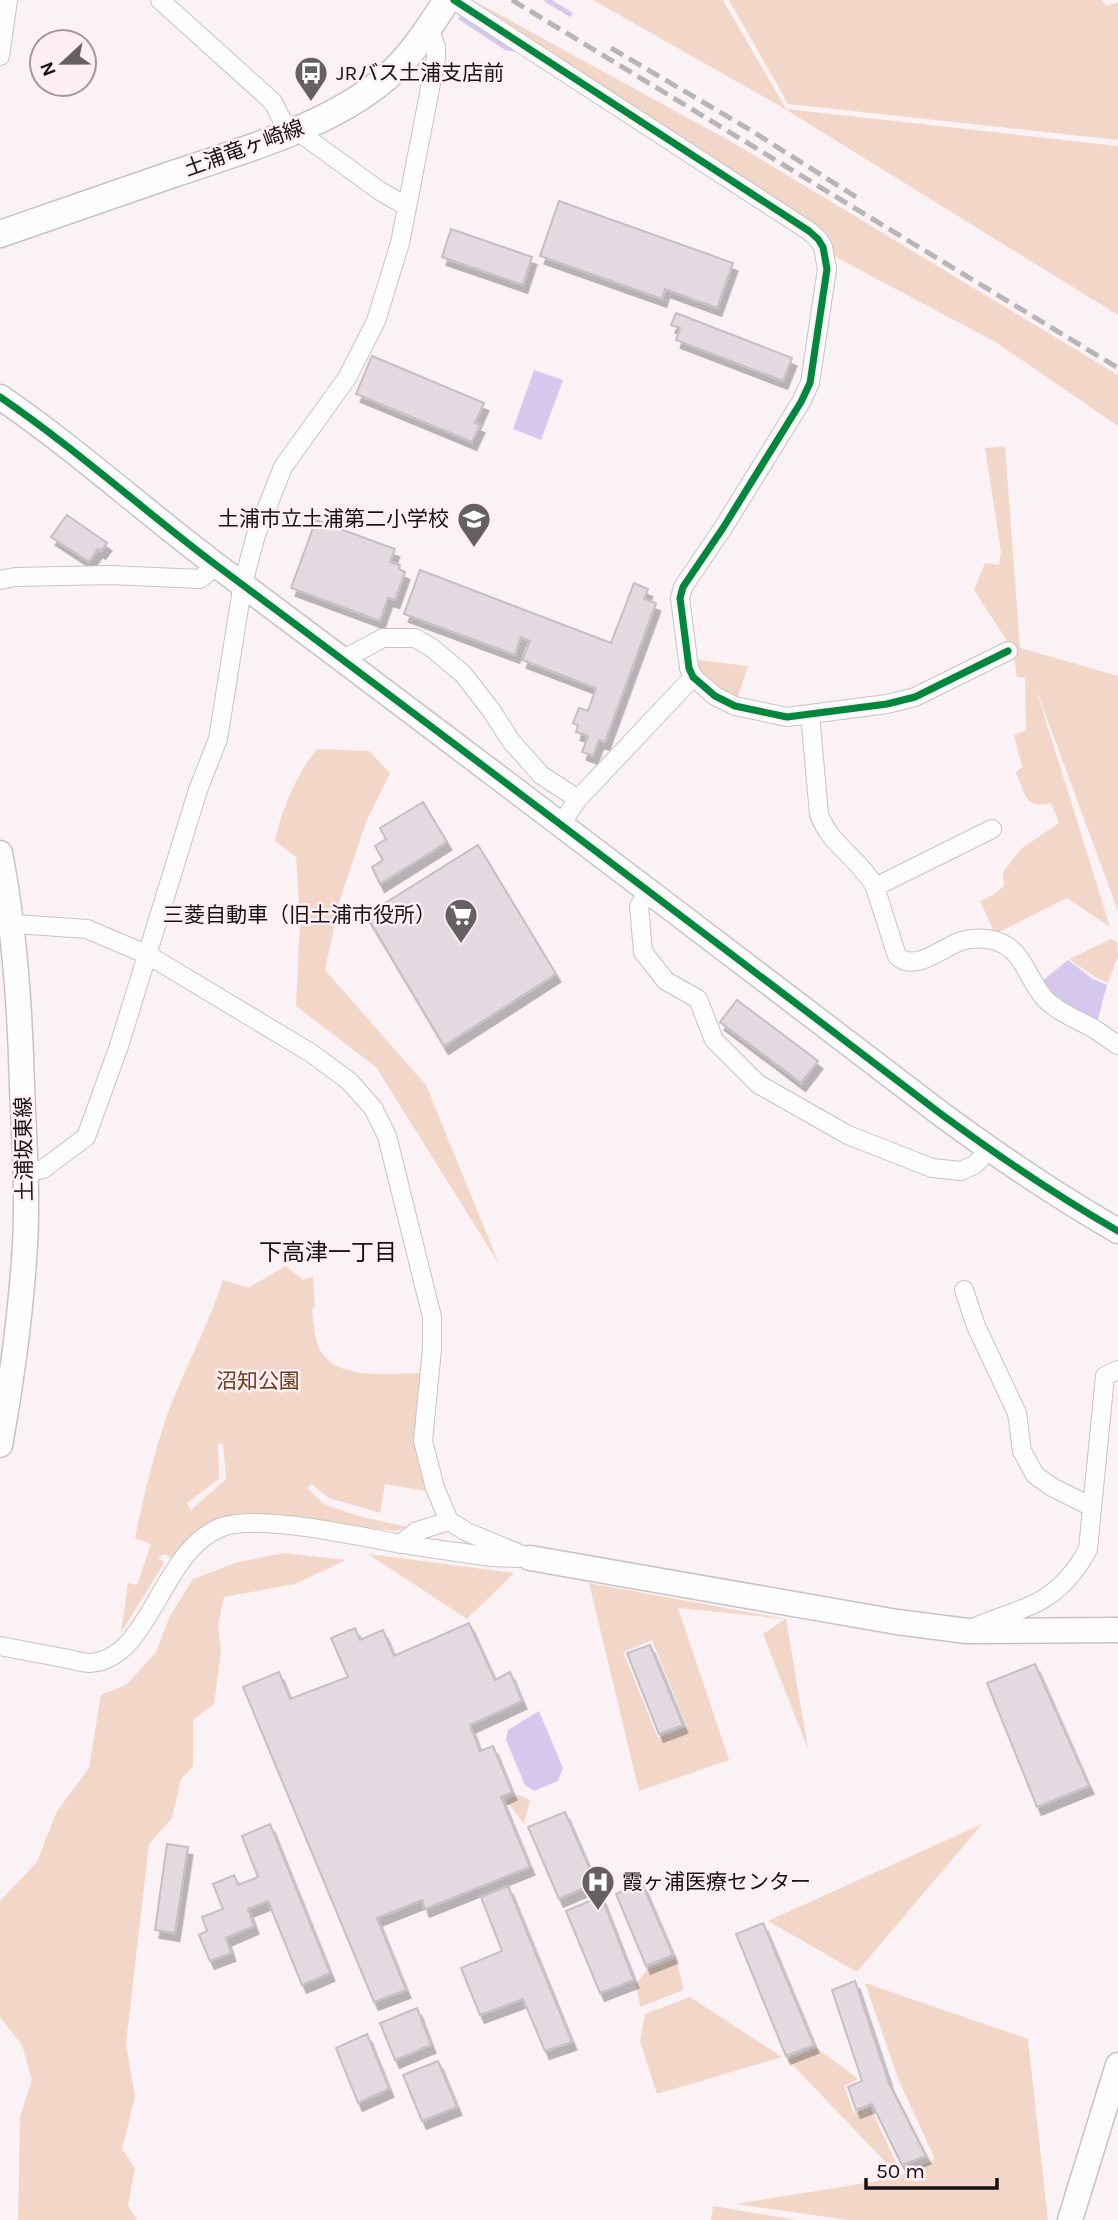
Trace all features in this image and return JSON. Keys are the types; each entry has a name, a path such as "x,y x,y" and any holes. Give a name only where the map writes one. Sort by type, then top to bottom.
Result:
{"main road":[{"name":"土浦竜ヶ崎線","path":"0,234 246,150 354,102 379,85 401,63 447,0"}],"street":[{"path":"0,56 8,0"},
{"path":"160,0 254,84 272,102 282,120 380,191 406,206"},
{"path":"454,0 809,231 823,247 827,269 810,383 802,402 736,509 683,586 680,598 692,677 715,696 735,706 787,717 887,704 915,697 1008,651"},
{"path":"25,1173 43,1169 86,1137 119,1046 198,790 218,739 243,583 256,535 283,467 347,378 376,321 400,243 436,58 436,47 429,28"},
{"path":"0,397 476,762 990,1150 1118,1231"},
{"path":"0,580 110,575 200,579 217,565"},
{"path":"344,659 383,638 415,638 432,648 463,674 511,741 541,775 578,799"},
{"path":"561,824 578,799 692,677"},
{"path":"810,714 822,825 838,845 860,865 874,887 897,956 901,960 913,962 960,942 975,939 1001,943 1017,953 1044,998 1118,1045"},
{"path":"874,887 992,829"},
{"name":"土浦坂東線","path":"0,853 22,1064 25,1173 25,1244 6,1379 0,1445"},
{"path":"649,891 639,906 643,952 666,981 698,999 715,1040 758,1084 848,1135 932,1168 961,1171 974,1165 990,1150"},
{"path":"6,924 87,929 148,955 312,1054 349,1081 373,1108 387,1136 432,1317 432,1349 423,1441 435,1488 449,1521 467,1532 530,1558"},
{"path":"964,1290 976,1326 1017,1413 1022,1451 1035,1475 1091,1507"},
{"path":"967,1631 993,1618 1040,1601 1078,1567 1088,1549 1105,1376 1118,1370"},
{"path":"400,1544 417,1531 449,1521"},
{"path":"0,1646 89,1663 111,1656 135,1636 173,1569 188,1551 206,1535 223,1526 244,1523 281,1525 491,1557 530,1558 897,1622 967,1631 1118,1630"},
{"path":"1070,2220 1118,2065"}],"green space":[{"path":"473,0 737,145 1118,375 1118,426 997,343 834,256 825,232 814,224"},
{"path":"593,0 723,0 786,109 1118,146 1118,315 785,109"},
{"path":"729,0 1101,0 1107,6 1118,2 1118,140 788,104"},
{"path":"1005,446 1020,648 1118,676 1118,911 1035,686 1110,927 1067,898 995,934 980,901 1004,886 1003,872 1022,848 1059,823 1051,803 1036,804 1027,798 1016,773 1022,767 1014,735 1026,730 1025,678 1017,677 1013,650 974,590 985,563 999,565 1001,552 985,448"},
{"path":"699,660 748,666 737,699 702,677 695,666"},
{"path":"317,749 369,751 390,773 367,820 340,899 325,970 426,1085 499,1264 376,1067 296,1006 300,922 296,857 275,841 291,792"},
{"path":"1111,939 1117,942 1118,956 1108,983 1069,959"},
{"name":"沼知公園","path":"286,1266 303,1280 313,1276 314,1328 325,1357 334,1364 357,1372 421,1373 414,1435 415,1453 419,1455 425,1491 385,1484 380,1513 329,1498 312,1484 307,1488 325,1505 362,1517 408,1527 395,1531 249,1514 214,1521 197,1531 171,1558 165,1554 158,1557 164,1563 121,1633 128,1583 137,1585 151,1544 135,1538 166,1418 223,1280 248,1288","holes":["218,1443 223,1444 226,1479 191,1510 187,1503 219,1479"]},
{"path":"283,1553 346,1560 295,1584 224,1597 218,1626 221,1650 214,1704 193,1720 193,1766 181,1779 172,1818 149,1844 126,2044 135,2097 122,2149 135,2168 128,2205 137,2220 18,2220 20,2117 32,2080 22,2045 0,2017 0,1901 37,1862 57,1811 89,1768 101,1695 126,1685 156,1652 170,1616 193,1579 235,1563"},
{"path":"368,1554 514,1573 467,1619"},
{"path":"589,1583 786,1619 808,1749 763,1634 785,1619 678,1608 729,1760 639,1791","holes":["652,1640 687,1727 658,1738 623,1652"]},
{"path":"519,1795 530,1800 524,1824 506,1800"},
{"path":"982,1824 857,1972 768,1921"},
{"path":"676,1959 684,1990 640,2007 636,1984 647,1970"},
{"path":"865,1983 1028,2039 1048,2220 848,2220 735,2204 896,2178 935,2159 899,2081"},
{"path":"690,1997 782,2057 657,2094 640,2041 645,2014"},
{"path":"817,2048 858,2079 844,2086 854,2113 870,2108 898,2166 892,2169 788,2060"},
{"path":"713,2206 797,2220 711,2220"}],"shaded area":[{"path":"464,10 522,53 505,50 458,19"},
{"path":"534,370 563,380 541,440 513,429"},
{"path":"1068,960 1093,979 1107,985 1096,1027 1038,984"},
{"path":"539,1711 563,1768 558,1781 534,1791 525,1785 506,1740 508,1730"}],"building":[{"path":"559,201 733,263 717,308 665,289 662,299 540,256"},
{"path":"451,229 532,257 523,285 442,257"},
{"path":"676,313 792,358 783,381 676,340 680,328 671,325"},
{"path":"372,356 484,403 475,423 480,425 472,442 356,394"},
{"path":"67,515 107,543 101,551 98,549 89,562 51,537"},
{"path":"316,520 395,549 390,562 400,565 399,569 405,572 395,600 388,598 380,621 291,588"},
{"path":"420,570 611,643 634,583 648,589 644,599 656,603 605,742 599,740 593,756 582,752 588,736 576,732 578,725 573,723 579,708 588,711 596,688 522,660 530,641 521,637 515,655 404,614"},
{"path":"423,802 447,842 380,884 372,867 383,860 375,846 386,839 380,828"},
{"name":"三菱自動車（旧土浦市役所）","path":"478,845 556,974 444,1046 366,915"},
{"path":"737,1000 818,1061 801,1083 720,1022"},
{"path":"469,1623 495,1680 510,1672 522,1701 470,1725 480,1751 493,1746 512,1792 501,1797 530,1867 425,1909 422,1900 377,1918 406,1990 374,2002 243,1687 279,1672 290,1699 348,1677 331,1638 355,1628 360,1640 383,1630 394,1656"},
{"path":"650,1645 683,1725 659,1734 627,1653"},
{"path":"1035,1664 1089,1786 1037,1807 987,1683"},
{"path":"565,1812 596,1883 559,1899 528,1827"},
{"path":"270,1824 330,1973 302,1985 268,1901 248,1909 254,1926 226,1938 231,1953 210,1961 199,1935 207,1931 202,1917 223,1909 213,1884 234,1875 238,1885 258,1877 242,1836"},
{"path":"167,1844 188,1847 175,1933 155,1930"},
{"path":"642,1883 673,1955 646,1966 616,1894"},
{"path":"508,1886 572,2042 545,2051 523,1999 480,2015 461,1968 502,1951 481,1897"},
{"path":"601,1896 634,1980 600,1993 566,1911"},
{"path":"763,1923 814,2045 786,2056 736,1934"},
{"path":"855,1981 889,2083 926,2156 902,2165 872,2104 856,2110 848,2087 862,2081 832,1990"},
{"path":"417,2008 431,2045 395,2060 380,2023"},
{"path":"367,2034 389,2089 358,2103 336,2048"},
{"path":"438,2061 457,2107 422,2121 403,2075"}],"waterway":[{"path":"547,0 570,14"}],"railway":[{"path":"512,0 1118,368"},
{"path":"611,48 747,128 856,197"}],"cycle path":[{"path":"454,0 809,231 823,247 827,269 810,383 723,528 683,587 680,598 689,668 693,677 715,696 735,706 787,717 887,704 915,697 1008,651"},
{"path":"0,397 56,437 216,565 941,1114 1028,1175 1118,1231"}],"place":[{"name":"JRバス土浦支店前","path":"311,103"},
{"name":"土浦市立土浦第二小学校","path":"474,549"},
{"name":"三菱自動車（旧土浦市役所）","path":"461,945"},
{"name":"霞ヶ浦医療センター","path":"598,1912"}],"district":[{"name":"下高津一丁目","path":"328,1252"}]}
